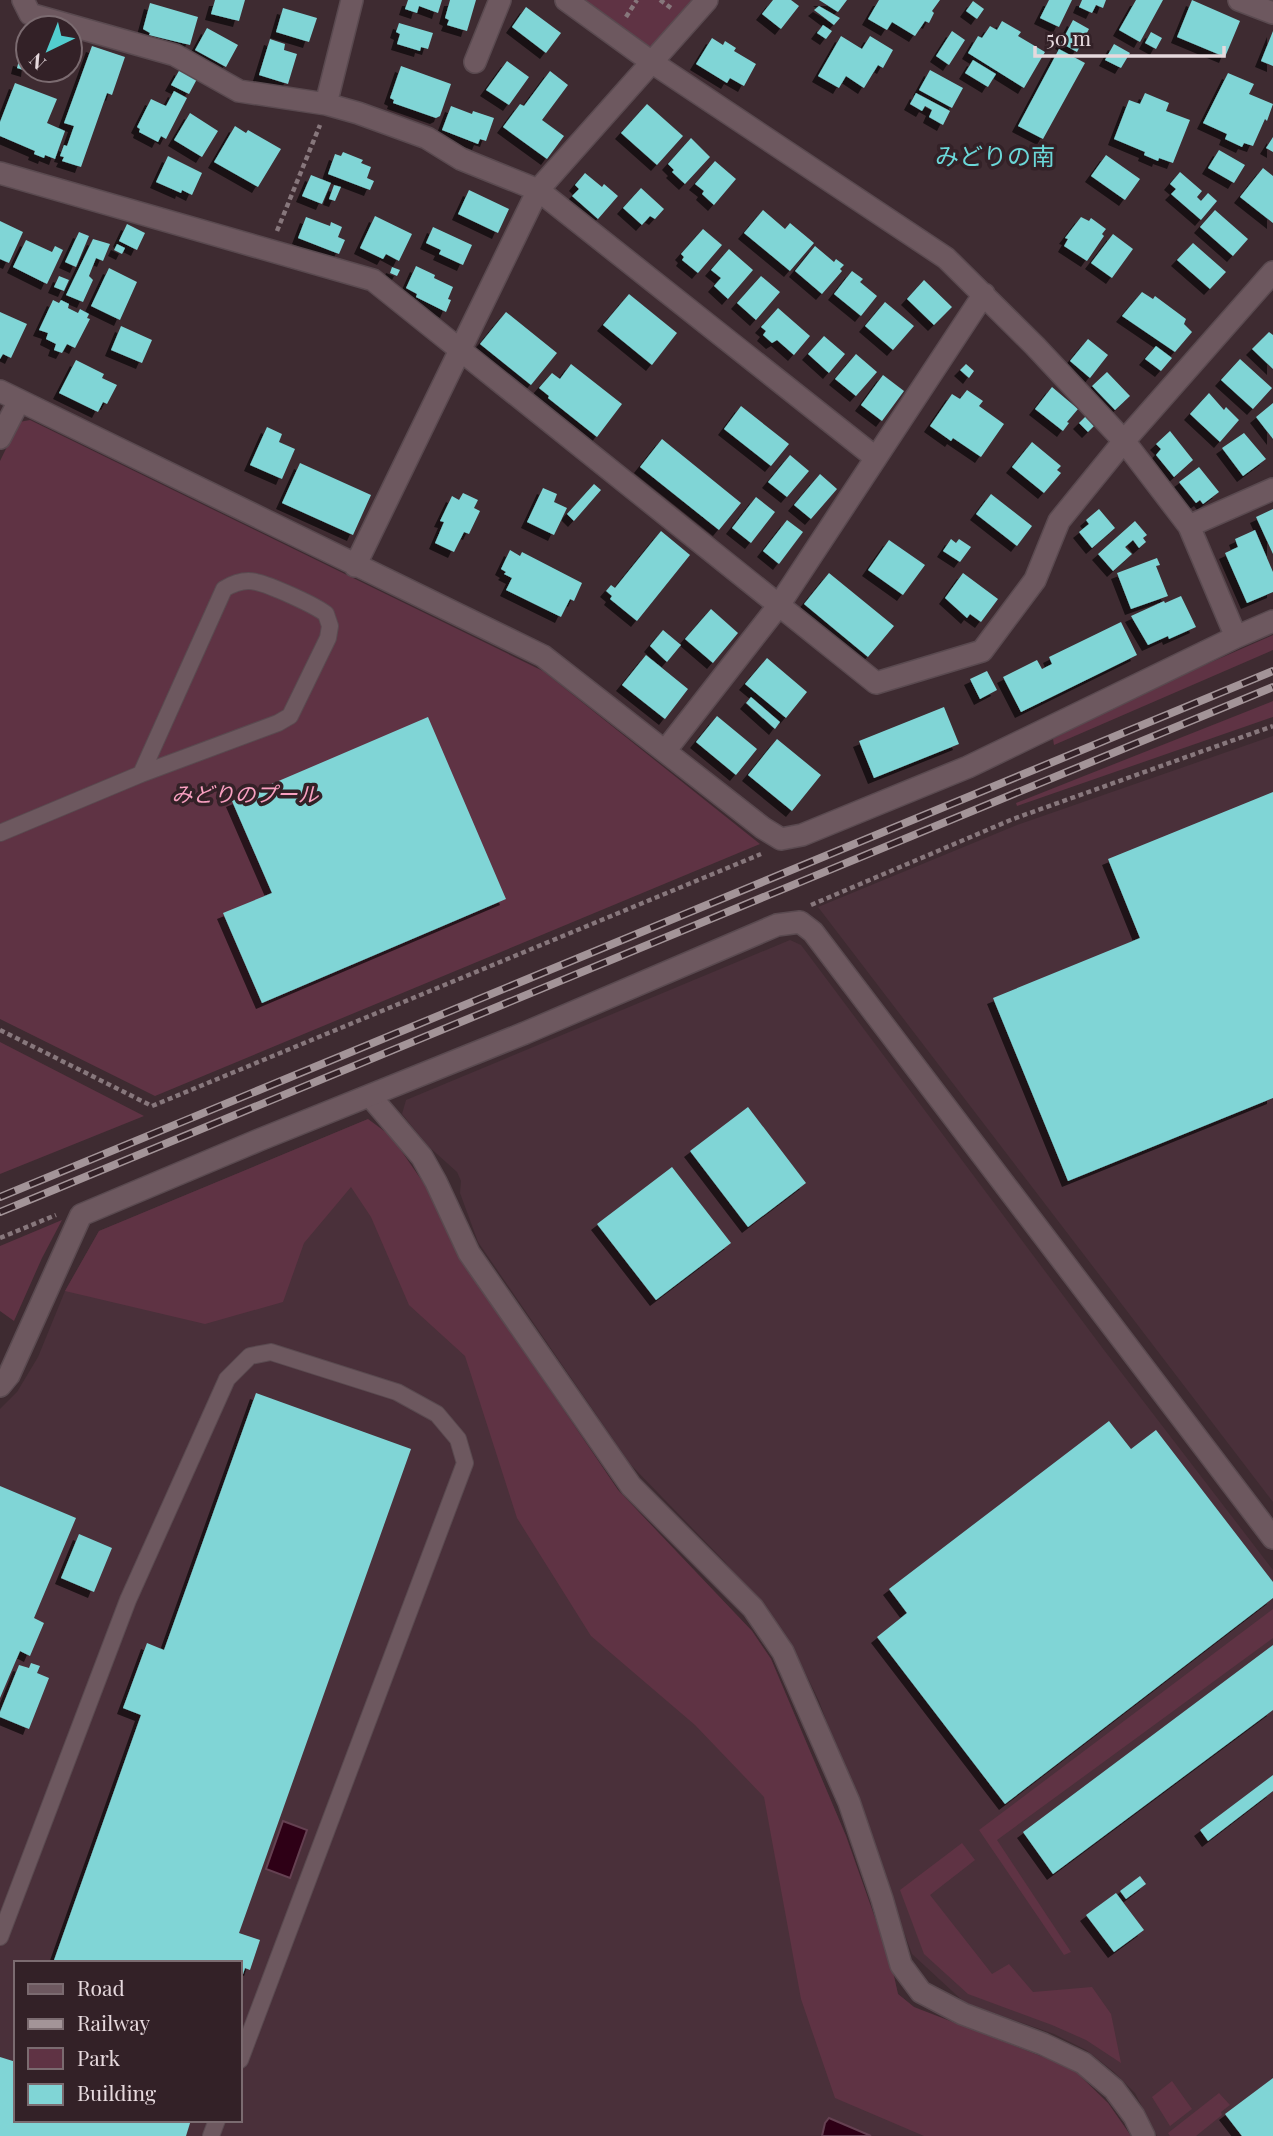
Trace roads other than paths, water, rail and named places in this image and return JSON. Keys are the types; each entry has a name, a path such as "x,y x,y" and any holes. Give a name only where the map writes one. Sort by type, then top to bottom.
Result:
{"street":[{"path":"23,0 30,15 175,55 239,92 326,104 358,113 427,138 461,159 538,190 876,458"},
{"path":"326,104 352,0"},
{"path":"475,62 500,0"},
{"path":"566,0 653,63 946,258 984,294 1124,441 1189,526 1236,637"},
{"path":"355,565 538,190 707,0"},
{"path":"1245,1 1273,13"},
{"path":"0,173 373,280 876,683 982,651 1035,580 1059,521 1124,441 1273,272"},
{"path":"664,751 779,605 984,294"},
{"path":"0,438 10,396 543,656 763,828 781,839 802,835 968,767 1273,621"},
{"path":"1189,526 1273,489"},
{"path":"0,1386 9,1375 80,1215 538,1027 778,925 800,922 813,932 1273,1538"},
{"path":"370,1096 422,1157 469,1253 631,1486 753,1608 783,1652 849,1802 901,1965 921,1992 963,2014 1043,2044 1083,2063 1114,2089 1134,2116 1144,2136"}],"lane":[{"path":"0,833 290,716 328,638 330,626 326,614 254,581 236,582 224,589 141,774"},
{"path":"0,1937 128,1600 227,1379 250,1356 271,1352 397,1392 437,1414 458,1439 465,1462 242,2055"}],"railway":[{"path":"0,1197 1273,671"},
{"path":"0,1212 1273,687"}],"district":[{"name":"みどりの南","path":"995,157"}],"park label":[{"name":"みどりのプール","path":"245,795"}]}
